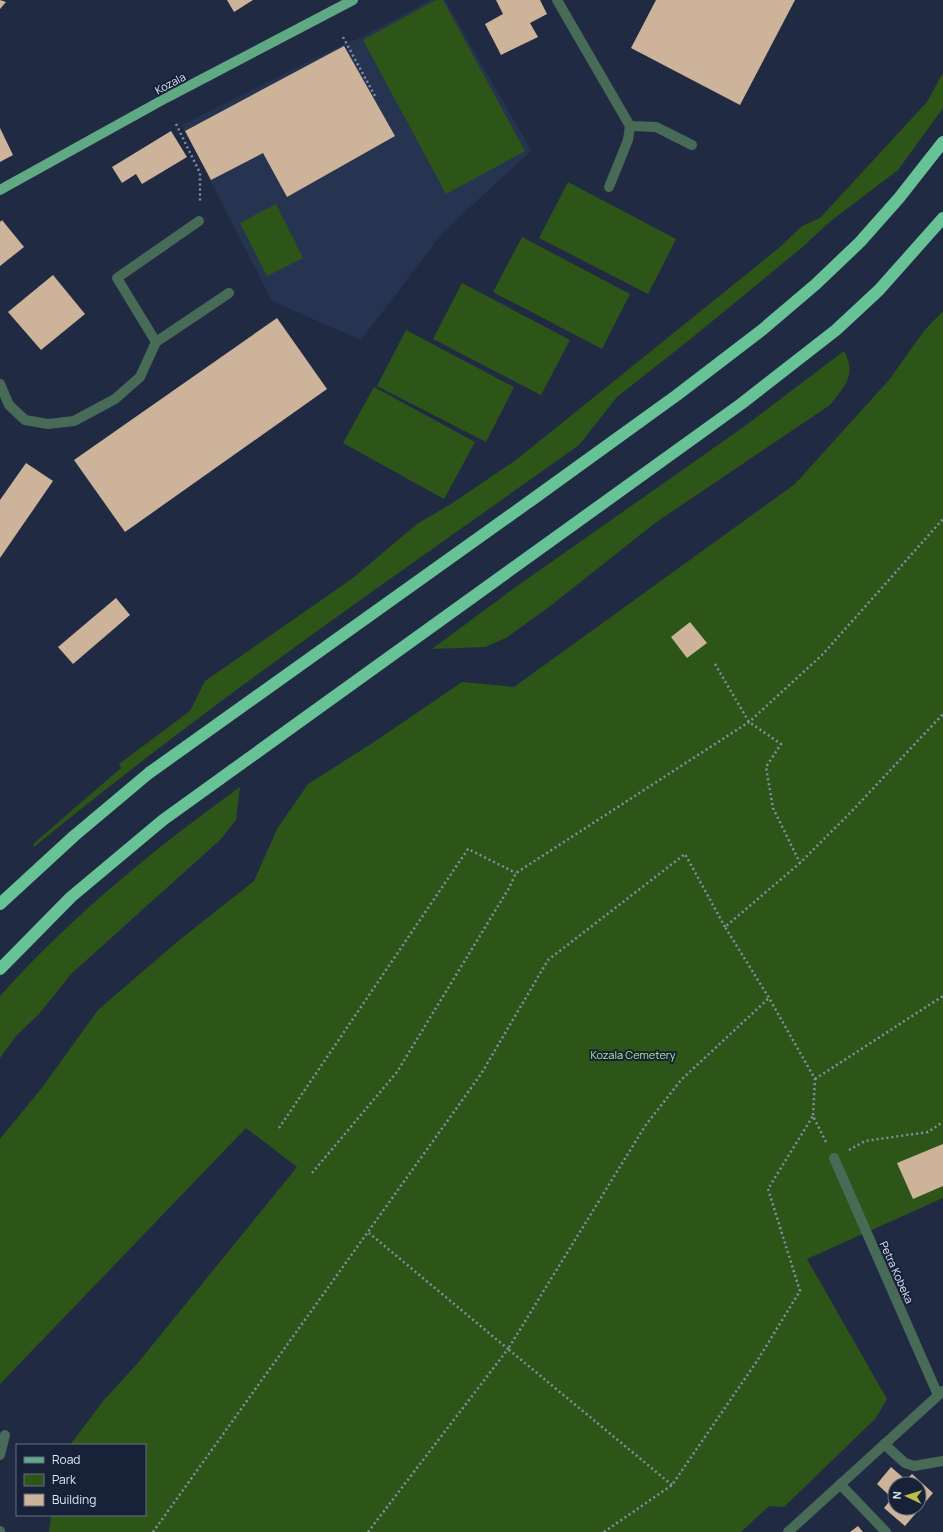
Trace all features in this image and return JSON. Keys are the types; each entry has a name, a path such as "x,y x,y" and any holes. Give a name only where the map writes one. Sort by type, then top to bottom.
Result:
{"highway":[{"path":"0,904 74,836 149,773 677,395 762,330 816,284 860,242 899,198 943,142"},
{"path":"0,969 71,898 157,825 260,748 741,404 836,330 879,290 943,218"}],"main road":[{"name":"Kozala","path":"0,190 166,98 353,0"}],"street":[{"path":"557,0 630,126 628,140 609,187"},
{"path":"630,126 656,127 692,145"},
{"path":"156,342 117,278 199,221"},
{"path":"0,384 10,405 25,420 48,424 74,421 115,399 140,377 156,342 229,292"},
{"name":"Petra Kobeka","path":"788,1532 940,1393 834,1158"},
{"path":"0,1455 5,1435"},
{"path":"884,1444 904,1463 914,1466 943,1461"},
{"path":"840,1484 886,1532"}],"path":[{"path":"343,37 375,96"},
{"path":"176,124 200,173 199,221"},
{"path":"312,1173 397,1072 509,888 516,874 749,722 823,654 943,519"},
{"path":"715,664 749,722 781,744 766,767 773,808 800,863"},
{"path":"725,927 800,863 851,812 943,714"},
{"path":"279,1128 468,849 516,874"},
{"path":"153,1532 369,1233 481,1074 548,960 685,854 725,927 769,998 815,1079 813,1116 768,1189 800,1291 757,1361 672,1485 604,1532"},
{"path":"815,1079 943,996"},
{"path":"368,1532 508,1349 645,1126 681,1080 769,998"},
{"path":"813,1116 834,1158 865,1141 928,1132 943,1122"},
{"path":"369,1233 672,1485"}],"shaded area":[{"path":"431,0 445,0 531,151 443,232 361,340 272,301 182,125 346,43 358,39"}],"green space":[{"path":"436,0 443,0 525,151 446,194 363,40"},
{"path":"943,73 943,108 898,170 832,220 799,250 617,397 579,445 234,692 167,742 34,847 33,844 121,768 119,764 190,711 205,681 353,578 417,524 451,504 516,460 780,247 802,226 820,218 927,102"},
{"path":"568,182 676,239 648,294 539,238"},
{"path":"276,204 303,258 267,276 240,223"},
{"path":"522,237 630,294 602,349 493,292"},
{"path":"462,283 570,340 541,395 433,339"},
{"name":"Kozala Cemetery","path":"943,311 943,1198 807,1259 887,1399 876,1418 784,1507 769,1506 741,1532 49,1532 51,1516 146,1516 146,1444 71,1444 104,1400 137,1364 297,1167 246,1128 0,1384 0,1139 41,1089 98,1010 177,942 254,881 277,829 308,784 374,742 462,682 514,687 795,484 889,380 924,331"},
{"path":"406,330 514,387 486,442 377,386"},
{"path":"844,351 849,367 848,380 830,405 655,523 549,607 506,638 485,647 432,649 513,589 745,426"},
{"path":"374,387 475,442 444,499 343,443"},
{"path":"240,787 236,820 221,839 71,974 39,1014 16,1036 0,1058 0,996 56,938 85,911 145,859"}],"building":[{"path":"0,0 6,2 0,9"},
{"path":"227,0 253,0 234,12"},
{"path":"496,0 540,0 547,14 530,23 538,37 501,55 485,24 503,14"},
{"path":"656,0 795,0 740,105 631,48"},
{"path":"344,46 395,136 287,197 263,153 211,180 185,131"},
{"path":"0,128 13,155 0,162"},
{"path":"171,131 187,157 142,184 136,174 122,183 112,167"},
{"path":"2,220 24,247 0,266 0,222"},
{"path":"53,275 85,314 41,350 8,312"},
{"path":"277,318 327,389 125,532 74,460"},
{"path":"26,463 53,481 0,558 0,500"},
{"path":"116,598 130,615 73,664 58,647"},
{"path":"690,622 707,643 687,658 671,637"},
{"path":"943,1144 943,1186 913,1199 897,1163"},
{"path":"891,1467 901,1476 887,1476 887,1493 877,1484"},
{"path":"927,1488 933,1493 927,1500"},
{"path":"893,1516 913,1516 905,1526"},
{"path":"858,1526 863,1532 850,1532"}]}
